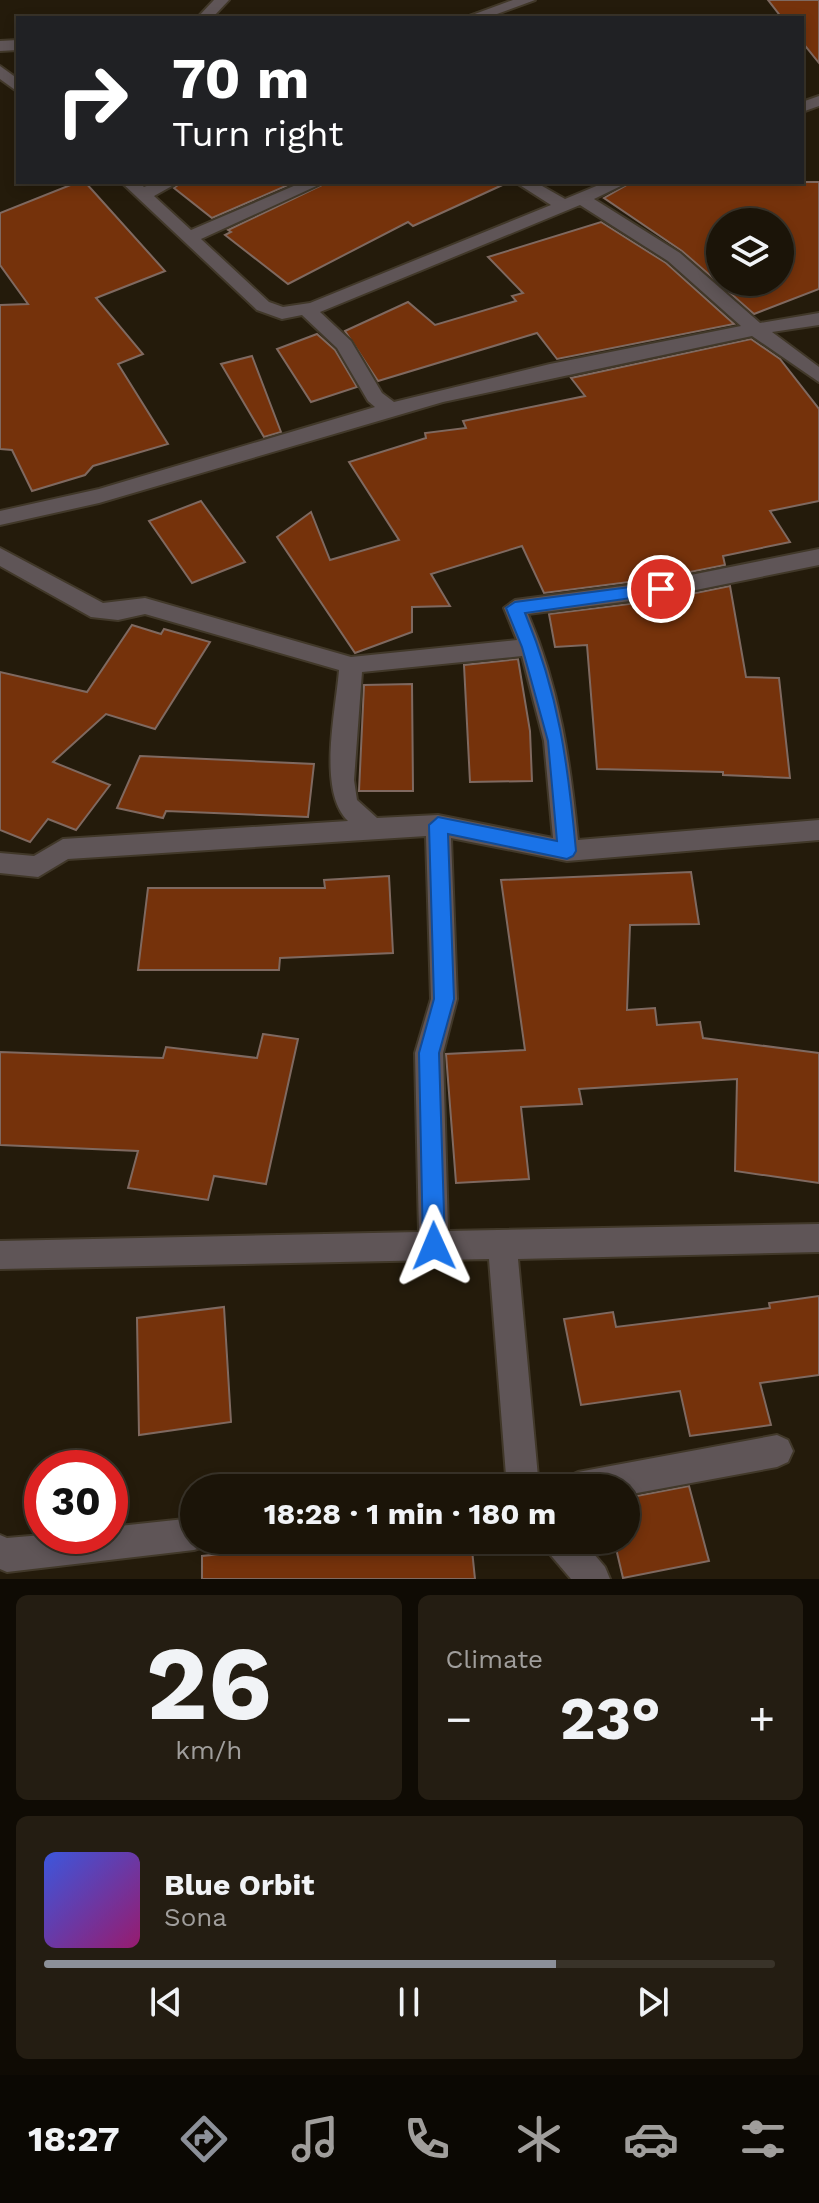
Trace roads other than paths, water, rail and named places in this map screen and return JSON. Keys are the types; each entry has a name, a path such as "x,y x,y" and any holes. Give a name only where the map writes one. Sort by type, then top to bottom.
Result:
{"street":[{"path":"206,16 222,0"},
{"path":"475,16 501,4 528,0"},
{"path":"0,71 16,85"},
{"path":"136,188 159,184"},
{"path":"190,237 312,184"},
{"path":"528,184 573,202 674,257 755,329 819,376"},
{"path":"136,188 263,306 282,313 304,307 313,308 616,184"},
{"path":"304,307 344,345 375,397 391,409"},
{"path":"0,518 64,507 391,409 755,329 819,319"},
{"path":"0,556 99,611 118,612 145,606 351,665 531,647"},
{"path":"567,851 556,741 531,647 515,608 661,589 819,557"},
{"path":"351,665 342,780 346,804 372,828 438,825 567,851 819,830"},
{"path":"0,863 38,867 63,849 438,825"},
{"path":"434,1246 429,1053 444,999 438,825"},
{"path":"0,1255 819,1238"},
{"path":"502,1244 522,1474"},
{"path":"640,1476 777,1451"},
{"path":"0,1552 7,1555 180,1536"},
{"path":"572,1554 593,1579"}]}
